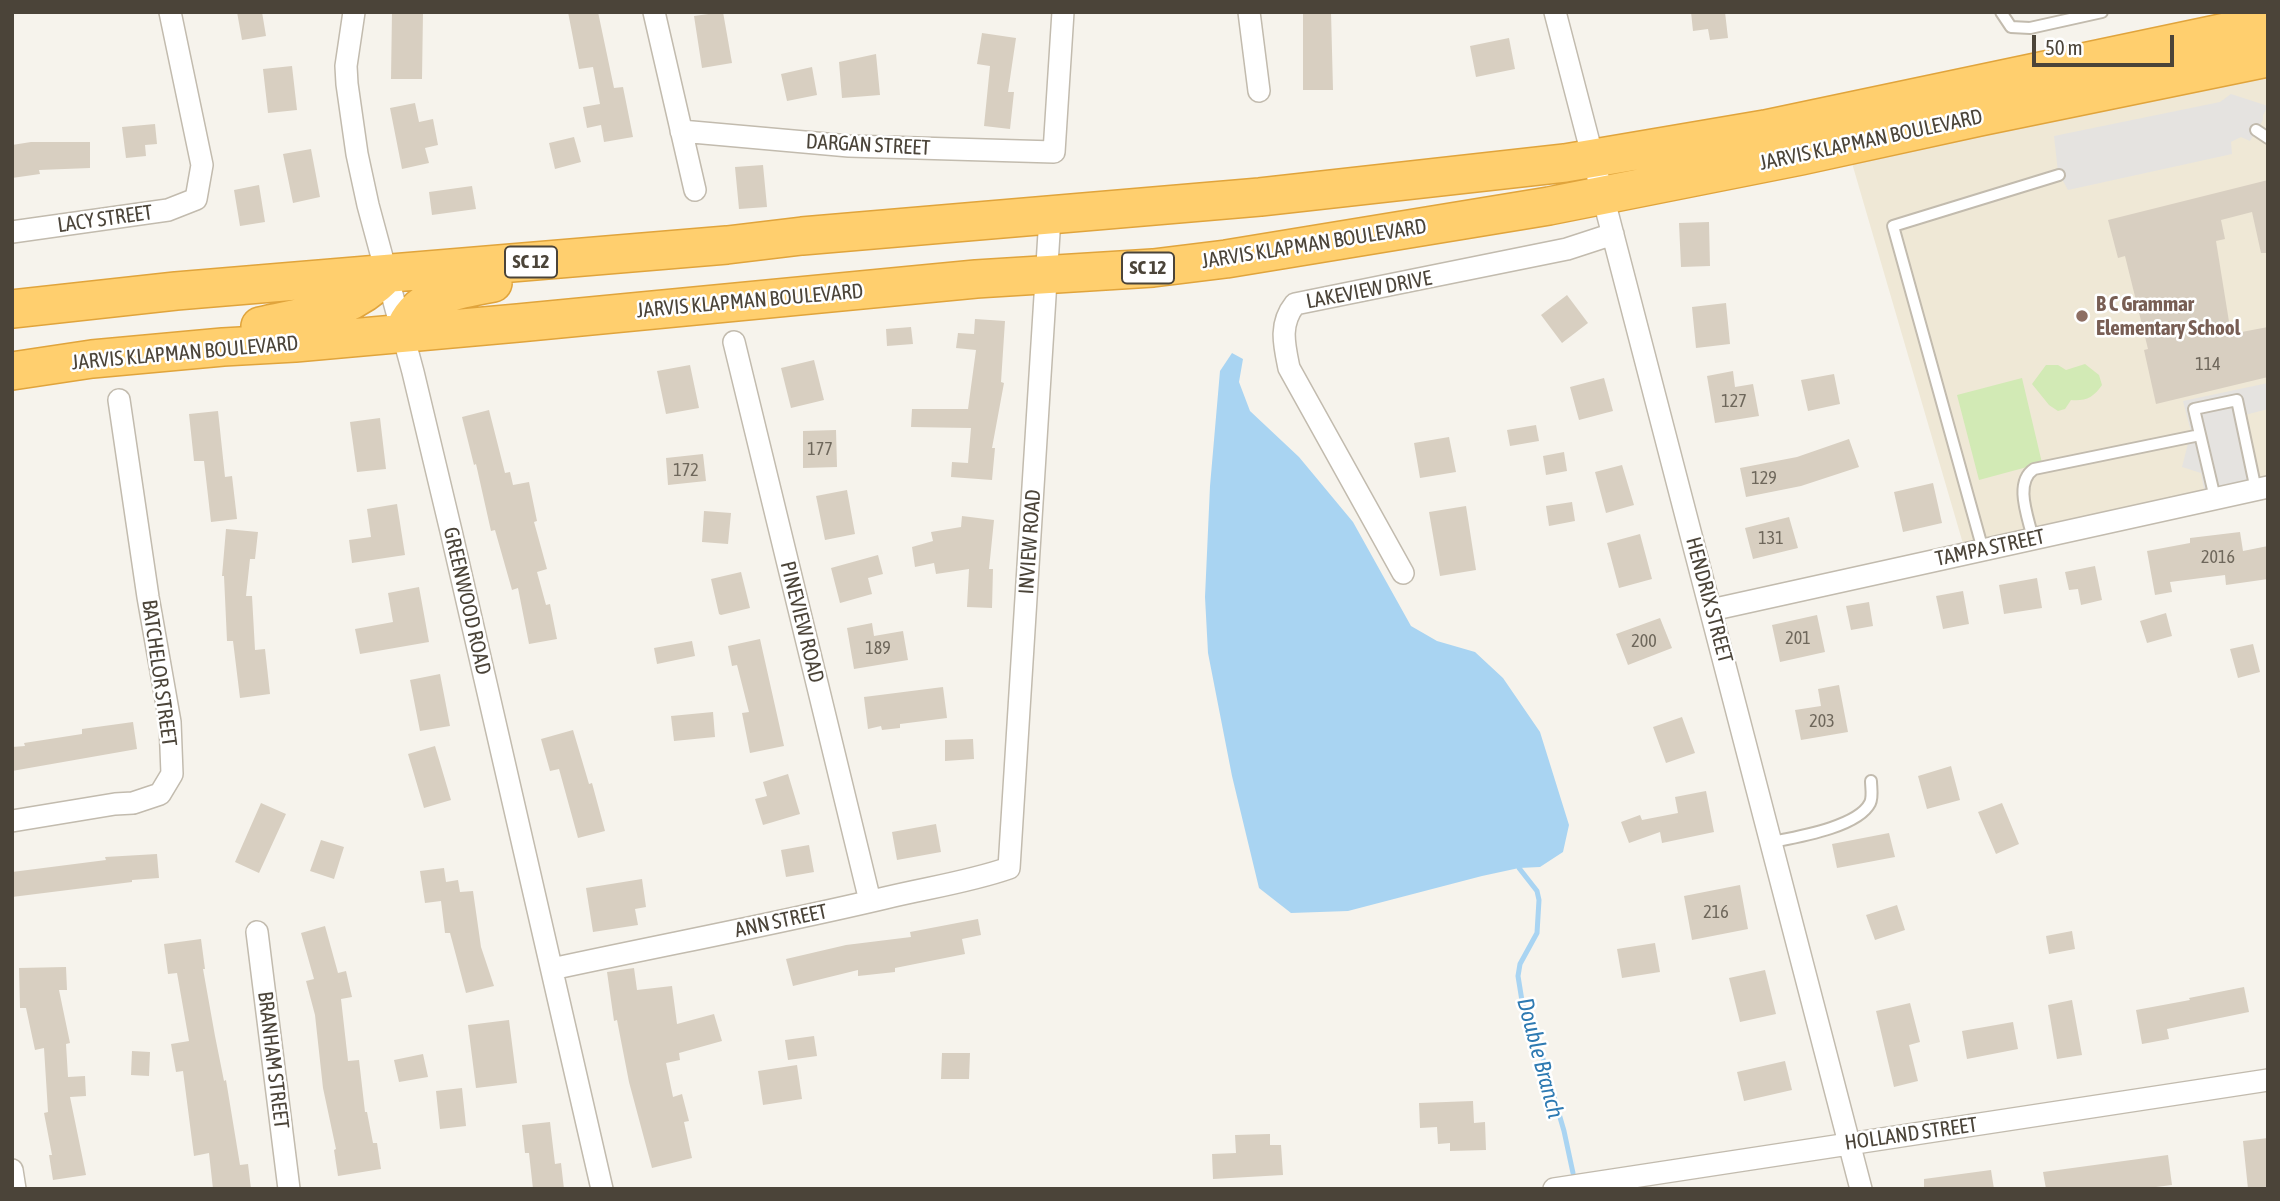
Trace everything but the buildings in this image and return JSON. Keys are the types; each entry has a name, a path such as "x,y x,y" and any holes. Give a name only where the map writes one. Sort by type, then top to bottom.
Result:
{"highway":[{"name":"JARVIS KLAPMAN BOULEVARD","path":"12,310 176,291 1050,217 1484,174 1593,158 1820,118 2268,23"},
{"name":"JARVIS KLAPMAN BOULEVARD","path":"12,370 136,355 1047,274 1141,269 1226,259 1424,228 1603,195 2268,58"},
{"path":"403,333 412,313 429,300 471,287 631,253"},
{"path":"136,355 328,311 356,300 387,274"}],"street":[{"name":"LACY STREET","path":"12,232 168,210 195,199 202,165 170,12"},
{"name":"GREENWOOD ROAD","path":"354,12 346,66 347,84 365,192 403,333 602,1189"},
{"path":"654,12 695,190"},
{"name":"DARGAN STREET","path":"681,131 849,146 1055,152 1063,12"},
{"path":"1249,12 1259,90"},
{"name":"HENDRIX STREET","path":"1555,12 1861,1189"},
{"name":"INVIEW ROAD","path":"1009,868 1050,217"},
{"name":"LAKEVIEW DRIVE","path":"1403,573 1289,368 1284,340 1286,316 1295,304 1567,249 1613,234"},
{"name":"PINEVIEW ROAD","path":"734,342 870,901"},
{"name":"BATCHELOR STREET","path":"12,821 133,803 160,794 172,774 170,722 148,597 119,400"},
{"name":"TAMPA STREET","path":"1711,610 2262,488"},
{"name":"ANN STREET","path":"552,969 757,928 984,877 1009,868"},
{"name":"BRANHAM STREET","path":"257,932 289,1189"},
{"name":"HOLLAND STREET","path":"1554,1189 2268,1080"},
{"path":"12,1170 15,1189"}],"lane":[{"path":"2001,12 2011,27 2030,28 2102,12"},
{"path":"2256,130 2268,138"},
{"path":"1983,550 1892,226 2059,175"},
{"path":"2215,498 2194,410 2237,400 2262,488"},
{"path":"2033,539 2023,482 2027,474 2034,469 2200,435"},
{"path":"1772,842 1839,825 1862,813 1871,801 1871,780"}],"shaded area":[{"name":"B C Grammar Elementary School","path":"2268,56 2268,487 1966,554 1847,146"},
{"path":"2231,94 2268,106 2250,141 2241,137 2231,142 2232,154 2068,190 2058,172 2054,136 2220,102"},
{"path":"2268,383 2268,409 2245,415 2262,488 2206,500 2201,473 2182,467 2191,432 2183,401"}],"green space":[{"path":"2085,364 2099,375 2102,385 2089,398 2071,400 2065,409 2058,411 2049,405 2032,384 2046,365 2058,365 2066,370"},
{"path":"2022,378 2042,463 1979,480 1957,395"}],"water":[{"path":"1232,353 1243,359 1239,382 1250,411 1299,457 1353,522 1411,626 1437,641 1475,652 1503,678 1540,732 1569,825 1563,852 1540,867 1519,868 1482,876 1348,911 1291,913 1259,888 1232,776 1208,653 1205,597 1210,486 1220,371"}],"waterway":[{"name":"Double Branch","path":"1519,868 1537,891 1539,900 1537,933 1520,964 1518,976 1522,1001 1541,1052 1573,1173"}],"place":[{"name":"B C Grammar Elementary School","path":"2082,316"}]}
